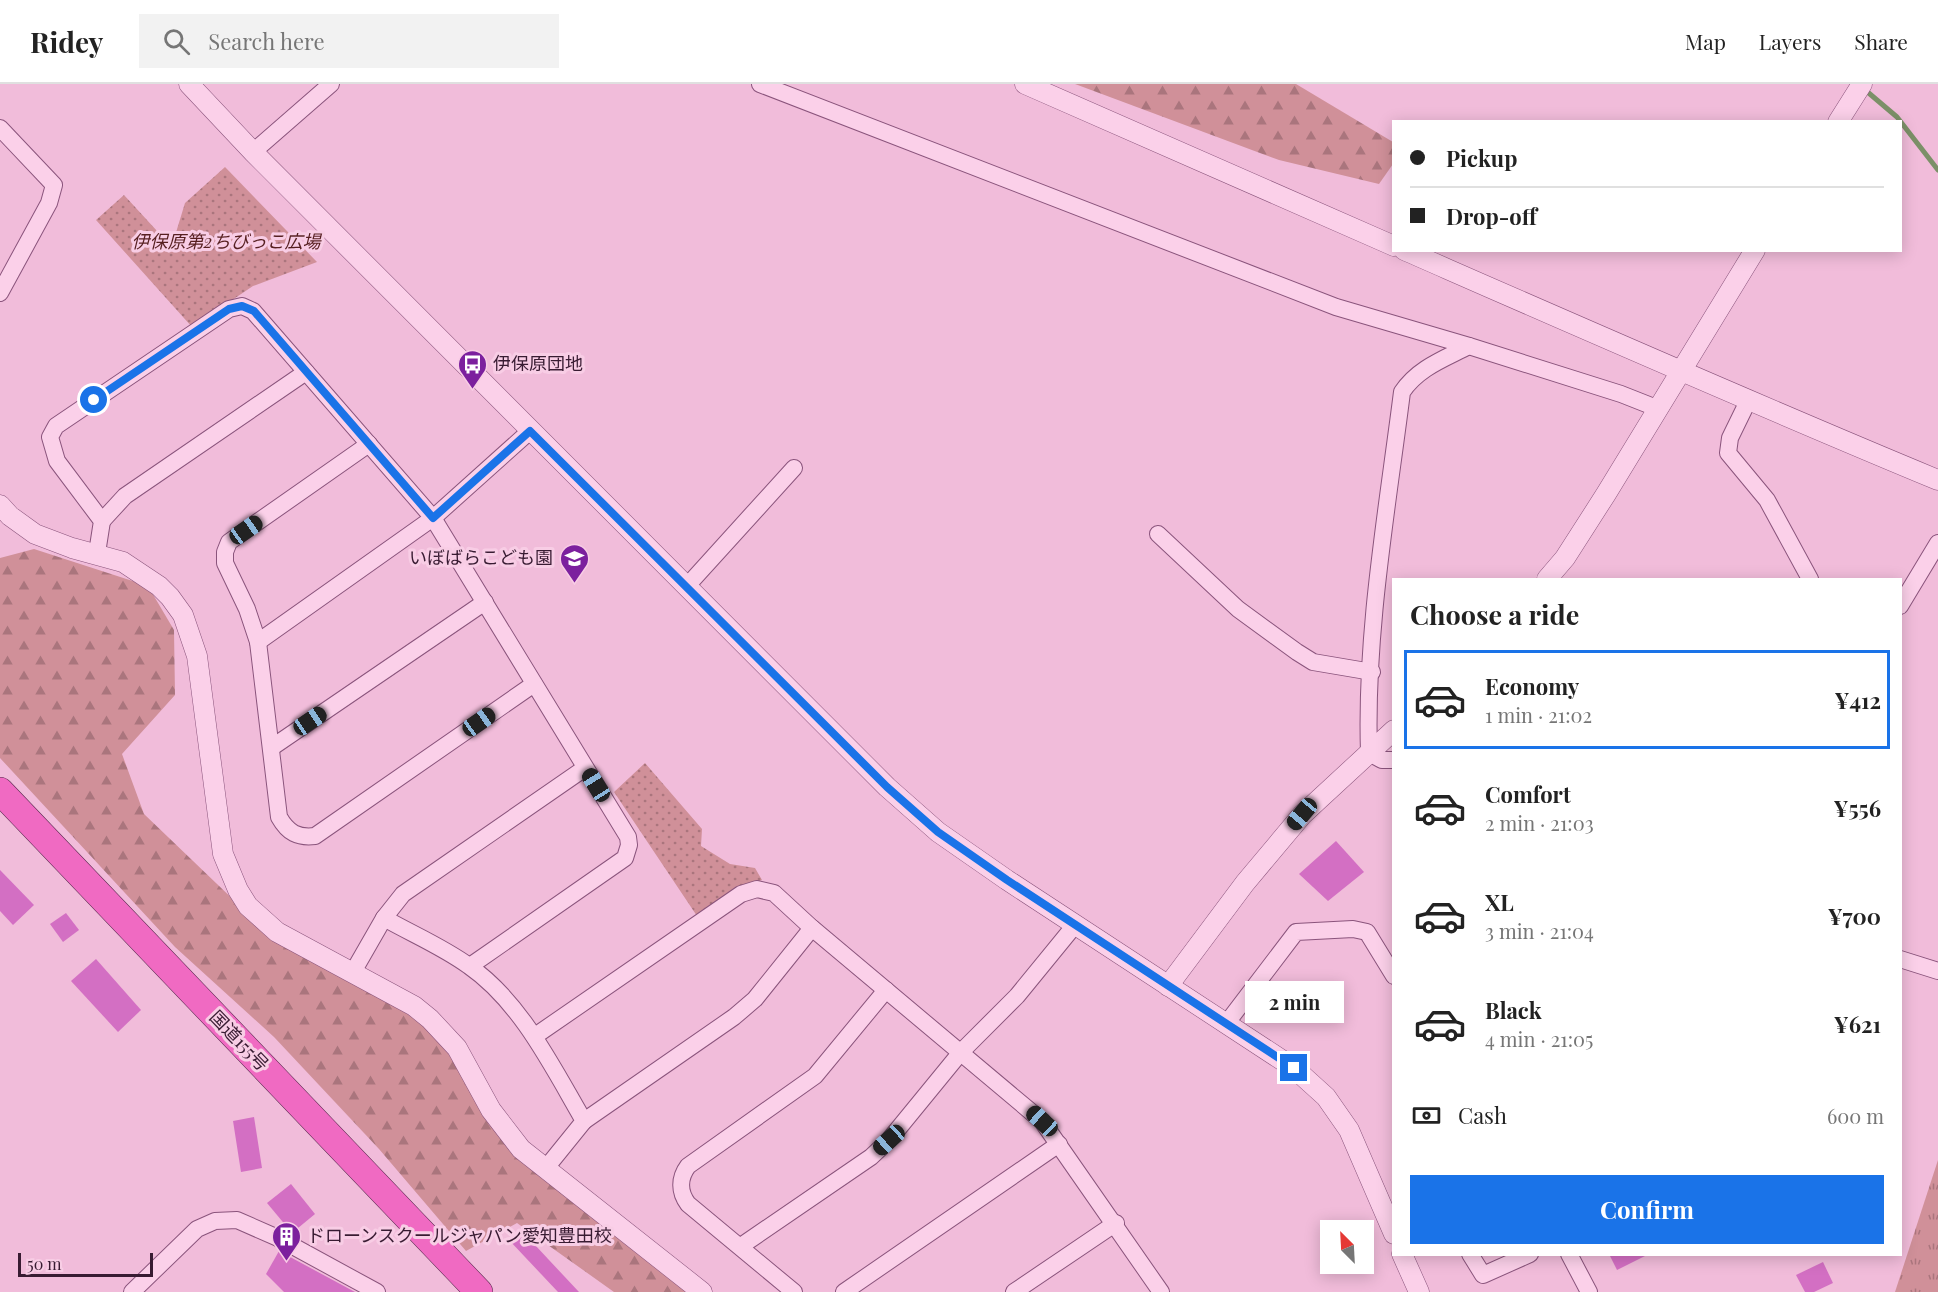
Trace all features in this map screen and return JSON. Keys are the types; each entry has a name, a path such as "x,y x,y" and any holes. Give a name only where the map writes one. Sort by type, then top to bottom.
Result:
{"highway":[{"name":"国道155号","path":"0,791 478,1292"}],"street":[{"path":"189,84 253,152 530,431 879,779 930,825 1075,925 1294,1068 1326,1097 1349,1130 1392,1229"},
{"path":"253,152 331,84"},
{"path":"760,84 1336,307 1621,394 1659,410"},
{"path":"1025,84 1392,245"},
{"path":"1839,120 1858,90"},
{"path":"0,293 50,203 54,185 3,136"},
{"path":"1409,252 1681,373 1749,399 1933,478"},
{"path":"1548,578 1565,558 1659,410 1754,252"},
{"path":"102,521 57,461 50,437 56,426 219,315 242,306 254,311 433,518 628,837 629,844 625,858 470,966"},
{"path":"1369,753 1378,576 1402,392 1411,378 1422,370 1469,346"},
{"path":"97,553 102,521 125,496 306,372"},
{"path":"1749,399 1730,438 1728,453 1767,500 1809,578"},
{"path":"258,642 433,518 530,431"},
{"path":"369,444 229,543 225,552 225,563 247,609 258,642 279,817 291,832 303,837 315,836 534,684"},
{"path":"687,586 794,468"},
{"path":"0,505 35,534 72,548 123,562 159,585 183,615 200,671 223,854 238,890 248,906 277,932 414,1006 440,1028 457,1048 491,1110 521,1149 702,1292"},
{"path":"1158,534 1238,609 1297,652 1313,662 1372,672"},
{"path":"1902,603 1938,543"},
{"path":"271,748 485,602"},
{"path":"1168,986 1245,883 1302,814 1392,732"},
{"path":"1369,753 1382,760 1392,760"},
{"path":"353,972 384,918 404,894 585,768"},
{"path":"535,1036 741,894 757,889 774,892 812,928 1042,1121 1116,1223 1161,1292"},
{"path":"384,918 470,966 508,1002 535,1036 584,1121"},
{"path":"741,1246 870,1157 889,1140 961,1052 1017,996 1075,925"},
{"path":"546,1168 584,1121 748,1005 812,928"},
{"path":"1226,1024 1296,932 1359,929 1367,932 1392,969"},
{"path":"1902,960 1938,971"},
{"path":"794,1292 688,1204 682,1192 682,1173 688,1166 815,1076 886,990"},
{"path":"844,1292 1059,1144"},
{"path":"132,1292 196,1229 215,1221 237,1220 278,1238 377,1292"},
{"path":"1014,1292 1116,1223"},
{"path":"1403,1256 1419,1292"},
{"path":"1471,1256 1479,1272 1484,1275 1526,1256"},
{"path":"1570,1256 1589,1292"}],"green space":[{"path":"1075,84 1296,84 1392,141 1392,165 1379,184 1279,160"},
{"name":"伊保原第2ちびっこ広場","path":"225,167 317,262 253,286 192,327 96,220 124,195 169,244 174,239 185,203"},
{"path":"34,549 148,586 174,630 175,695 122,754 144,814 241,907 406,1011 448,1047 498,1136 540,1175 688,1292 614,1292 517,1223 466,1251 379,1149 274,1037 175,947 0,758 0,558"},
{"path":"645,763 702,829 701,846 730,864 755,868 762,880 739,888 697,916 614,792"},
{"path":"1938,1160 1938,1292 1895,1292"}],"building":[{"path":"1336,841 1364,872 1328,901 1299,874"},
{"path":"0,870 34,905 13,925 0,911"},
{"path":"66,913 79,930 63,942 50,924"},
{"path":"96,959 141,1010 118,1032 71,981"},
{"path":"254,1117 262,1168 241,1172 233,1121"},
{"path":"291,1184 315,1214 292,1233 267,1203"},
{"path":"520,1229 579,1292 558,1292 509,1240"},
{"name":"ドローンスクールジャパン愛知豊田校","path":"279,1251 355,1292 284,1292 266,1274"},
{"path":"1610,1256 1645,1256 1617,1270"},
{"path":"1823,1262 1833,1283 1814,1292 1805,1292 1796,1275"}],"waterway":[{"path":"1864,89 1899,120"},
{"path":"1902,123 1938,170"}],"place":[{"name":"伊保原団地","path":"472,390"},
{"name":"いぼばらこども園","path":"574,584"},
{"name":"ドローンスクールジャパン愛知豊田校","path":"286,1262"}],"route":[{"path":"94,400 229,309 242,306 254,311 433,518 530,431 887,787 938,832 1064,919 1294,1068"}]}
